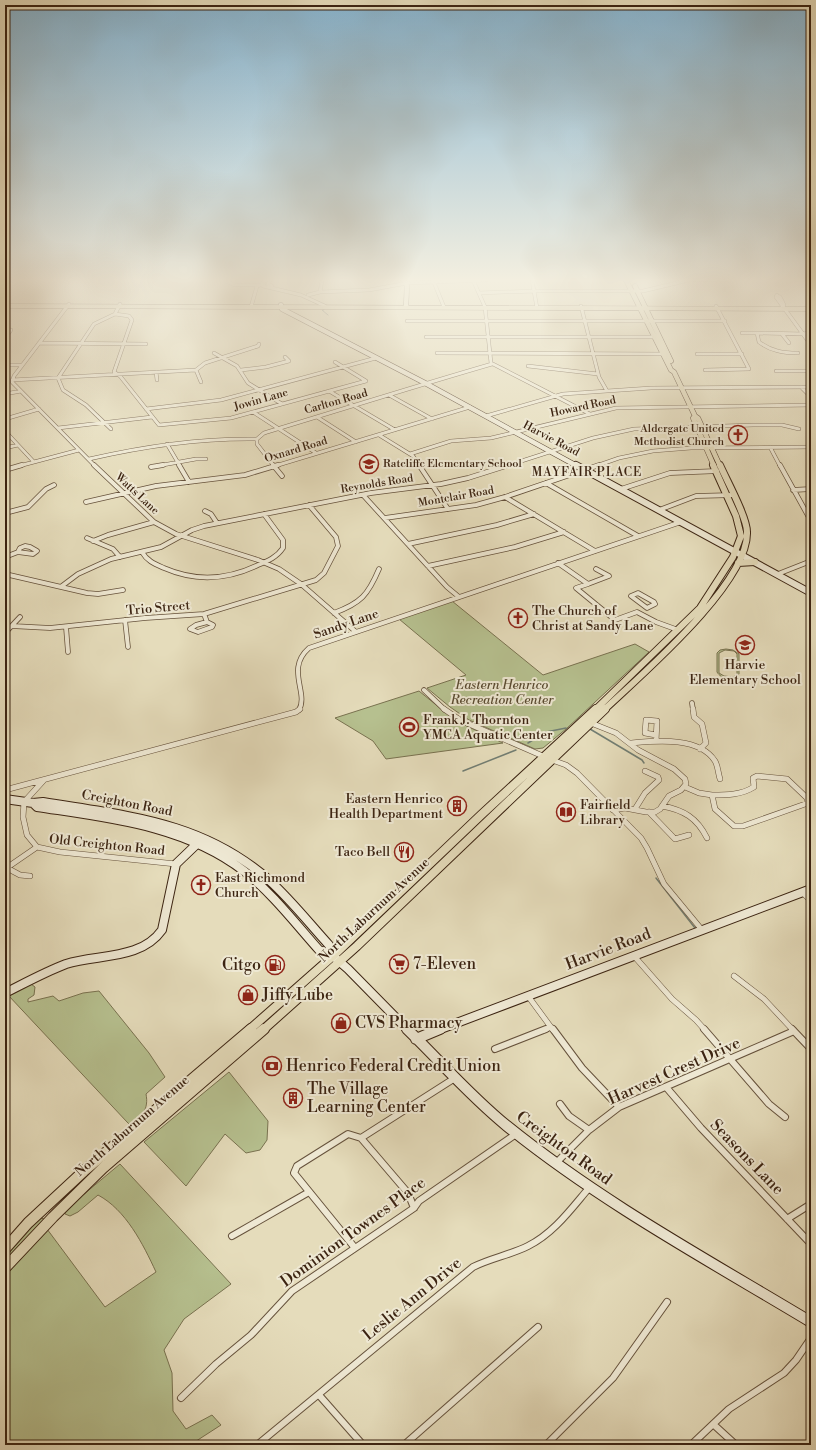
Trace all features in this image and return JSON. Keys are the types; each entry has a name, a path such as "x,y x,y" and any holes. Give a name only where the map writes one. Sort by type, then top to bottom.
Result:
{"main road":[{"path":"661,348 665,354"},
{"path":"663,348 671,370 674,372 682,388 694,417 698,418 716,471 736,516 740,531 739,544 736,552"},
{"name":"North Laburnum Avenue","path":"5,1249 33,1219 79,1175 274,1008 336,959 553,760 707,611 738,563 747,543 747,527 723,471 709,448"},
{"name":"North Laburnum Avenue","path":"5,1268 44,1226 103,1168 264,1030 544,756 678,630 704,602 736,552"},
{"path":"738,563 755,562"}],"street":[{"path":"12,380 36,348"},
{"path":"58,378 79,348"},
{"path":"123,348 114,372 152,417"},
{"path":"12,380 196,370 205,363 253,348"},
{"name":"Harvie Road","path":"357,348 551,451 811,593"},
{"path":"490,348 492,364 590,414"},
{"path":"593,348 598,374 607,391"},
{"path":"705,370 749,369 739,348"},
{"path":"769,348 782,352 798,353"},
{"path":"214,353 237,366 241,370 247,382 282,404"},
{"path":"437,353 665,354"},
{"path":"697,354 742,354"},
{"path":"241,370 266,367 289,361 285,357"},
{"path":"146,409 214,401 376,358"},
{"path":"335,362 342,367"},
{"name":"Carlton Road","path":"257,439 264,433 277,428 492,364"},
{"path":"5,365 22,366"},
{"path":"528,366 598,374"},
{"name":"Jowin Lane","path":"152,417 159,425 228,419 366,381 342,367"},
{"path":"196,370 201,382"},
{"path":"776,371 811,371"},
{"path":"156,372 157,380"},
{"path":"58,378 63,390 86,405 111,429"},
{"name":"Watts Lane","path":"12,380 79,450 123,494 154,522 181,536 264,562 284,572 301,584 356,632"},
{"path":"801,387 811,397"},
{"path":"486,416 554,396 607,391 682,388 811,387"},
{"path":"5,394 21,391"},
{"path":"329,391 395,430"},
{"path":"389,394 432,419"},
{"name":"Howard Road","path":"410,454 450,441 486,439 590,414 623,408 811,405"},
{"name":"Oxnard Road","path":"86,502 156,486 242,475 470,408"},
{"path":"5,419 39,409"},
{"path":"253,412 316,453"},
{"path":"58,428 152,417"},
{"path":"317,417 356,442"},
{"name":"Reynolds Road","path":"62,586 78,574 111,559 162,547 192,530 217,523 363,495 468,478 593,438 628,430 656,427 782,425 799,429"},
{"path":"5,431 33,461"},
{"path":"379,435 410,454 448,509"},
{"path":"89,459 132,449 167,444 216,439 257,439 258,446 282,476"},
{"path":"167,444 189,482"},
{"path":"5,448 18,445"},
{"path":"770,447 811,520"},
{"name":"Montclair Road","path":"385,518 476,505 546,484 624,457 653,450 811,447"},
{"path":"5,470 33,461 79,450"},
{"path":"151,467 206,459"},
{"path":"621,489 670,473 686,471 723,471"},
{"path":"546,484 638,536"},
{"path":"5,513 28,507 46,489 54,485"},
{"path":"793,490 811,489"},
{"path":"363,495 447,587 459,597"},
{"path":"659,510 696,496 734,495"},
{"path":"505,497 595,551"},
{"name":"Trio Street","path":"12,626 44,628 204,614 227,608 322,576 338,546 336,537 309,505"},
{"path":"205,511 211,514 217,523"},
{"path":"142,552 146,559 154,564 182,575 203,579 219,579 238,575 280,553 283,548 284,543 264,514"},
{"path":"408,544 497,525 534,514"},
{"path":"93,541 109,534 133,529 154,522"},
{"name":"Sandy Lane","path":"5,790 296,712 300,709 302,704 298,665 299,659 302,653 314,646 681,522"},
{"path":"428,566 515,547 564,532"},
{"path":"87,538 114,549 120,557"},
{"path":"5,557 18,552"},
{"path":"778,574 811,561"},
{"path":"558,563 588,584"},
{"path":"334,613 354,606 367,596 380,568"},
{"path":"596,569 609,576 576,588 615,620 647,608 655,603 638,593 631,595 647,608"},
{"path":"5,574 87,593 98,594 123,590"},
{"path":"637,612 656,622 678,630"},
{"path":"204,614 207,622 212,624 212,627 197,632 193,632 190,629 196,625 207,622"},
{"path":"5,633 20,616"},
{"path":"125,620 128,647"},
{"path":"66,626 68,652"},
{"path":"424,690 449,713 460,720 566,765 577,773 641,838 649,849 659,876 664,884 702,930"},
{"path":"692,704 694,717 702,724 706,743 700,749"},
{"path":"591,723 619,735 637,749 672,766 685,778 685,787"},
{"path":"656,734 656,741"},
{"path":"630,743 656,741 672,742 700,749 714,759 720,779"},
{"path":"635,809 645,793 659,780 658,777 645,771"},
{"path":"613,810 623,807 655,812 662,806 668,796 685,787 703,794 731,795 754,787 753,778 761,776 785,778 807,798 808,803 743,826 738,826 732,824 714,808 712,795"},
{"path":"24,802 44,780"},
{"name":"Creighton Road","path":"5,799 33,803 37,807 150,826 201,841 244,870 319,950 336,959 455,1078 516,1134 589,1188 811,1322"},
{"name":"Old Creighton Road","path":"24,802 24,818 27,835 37,847 60,852 176,864"},
{"path":"662,806 679,809 685,812 700,824 707,838"},
{"path":"649,812 676,839 689,835"},
{"path":"5,993 68,964 138,949 153,942 160,935 162,930 176,864 201,841"},
{"path":"6,869 37,847"},
{"path":"6,869 20,875 30,876"},
{"name":"Harvie Road","path":"416,1039 811,889"},
{"path":"802,892 811,901"},
{"path":"634,956 672,1000 696,1020 769,1104 785,1117"},
{"path":"734,976 755,991 811,1049"},
{"path":"528,996 582,1068 619,1107"},
{"path":"496,1049 551,1027"},
{"name":"Harvest Crest Drive","path":"555,1164 589,1130 619,1107 794,1031"},
{"path":"360,1138 455,1078"},
{"name":"Seasons Lane","path":"666,1087 706,1134 811,1244"},
{"path":"560,1104 569,1116 589,1130"},
{"path":"354,1248 294,1173 297,1166 348,1134 360,1138 408,1192 414,1208"},
{"name":"Dominion Townes Place","path":"181,1398 216,1364 251,1335 292,1292 414,1208 419,1201 516,1134"},
{"name":"Leslie Ann Drive","path":"258,1445 473,1267 489,1258 522,1249 551,1231 589,1188"},
{"path":"232,1236 309,1192"},
{"path":"787,1218 811,1204"},
{"path":"546,1445 613,1378 667,1302"},
{"path":"404,1445 538,1327"},
{"path":"691,1445 729,1409 784,1373 796,1360 811,1338"},
{"path":"318,1395 363,1445"},
{"path":"713,1424 736,1445"}],"green space":[{"name":"Eastern Henrico Recreation Center","path":"452,601 543,675 635,644 649,652 566,729 543,748 535,749 469,720 427,688 466,675 399,619"},
{"path":"726,649 733,650 739,654 739,674 734,678 724,678 717,672 717,653 720,650","holes":["725,650 734,651 737,654 737,674 733,677 724,676 719,673 719,653"]},
{"name":"Eastern Henrico Recreation Center","path":"419,691 456,721 503,743 386,759 373,741 335,718"},
{"path":"31,984 35,987 34,995 28,999 28,1002 53,996 59,1001 83,993 99,991 149,1053 165,1077 146,1094 147,1099 144,1112 130,1125 8,995"},
{"path":"229,1072 268,1121 267,1140 260,1150 246,1153 225,1134 186,1186 144,1142"},
{"path":"120,1164 231,1284 184,1319 164,1350 172,1373 173,1411 186,1429 212,1415 221,1425 190,1445 5,1445 5,1273 47,1229 105,1307 156,1272 133,1229 117,1209 108,1201 98,1195 78,1212 70,1216 65,1214 65,1210"},
{"path":"41,1218 44,1219 44,1222 5,1263 5,1254 37,1220"}],"waterway":[{"path":"528,743 546,732 566,728"},
{"path":"590,729 642,760 644,763"},
{"path":"463,771 516,750"},
{"path":"656,878 695,928"}],"place":[{"name":"Aldergate United Methodist Church","path":"738,435"},
{"name":"Ratcliffe Elementary School","path":"369,464"},
{"name":"The Church of Christ at Sandy Lane","path":"518,618"},
{"name":"Harvie Elementary School","path":"745,645"},
{"name":"Frank J. Thornton YMCA Aquatic Center","path":"409,727"},
{"name":"Eastern Henrico Health Department","path":"457,806"},
{"name":"Fairfield Library","path":"566,812"},
{"name":"Taco Bell","path":"404,852"},
{"name":"East Richmond Church","path":"201,885"},
{"name":"7-Eleven","path":"399,964"},
{"name":"Citgo","path":"275,965"},
{"name":"Jiffy Lube","path":"248,995"},
{"name":"CVS Pharmacy","path":"341,1023"},
{"name":"Henrico Federal Credit Union","path":"272,1066"},
{"name":"The Village Learning Center","path":"293,1098"}],"district":[{"name":"MAYFAIR PLACE","path":"587,472"}]}
